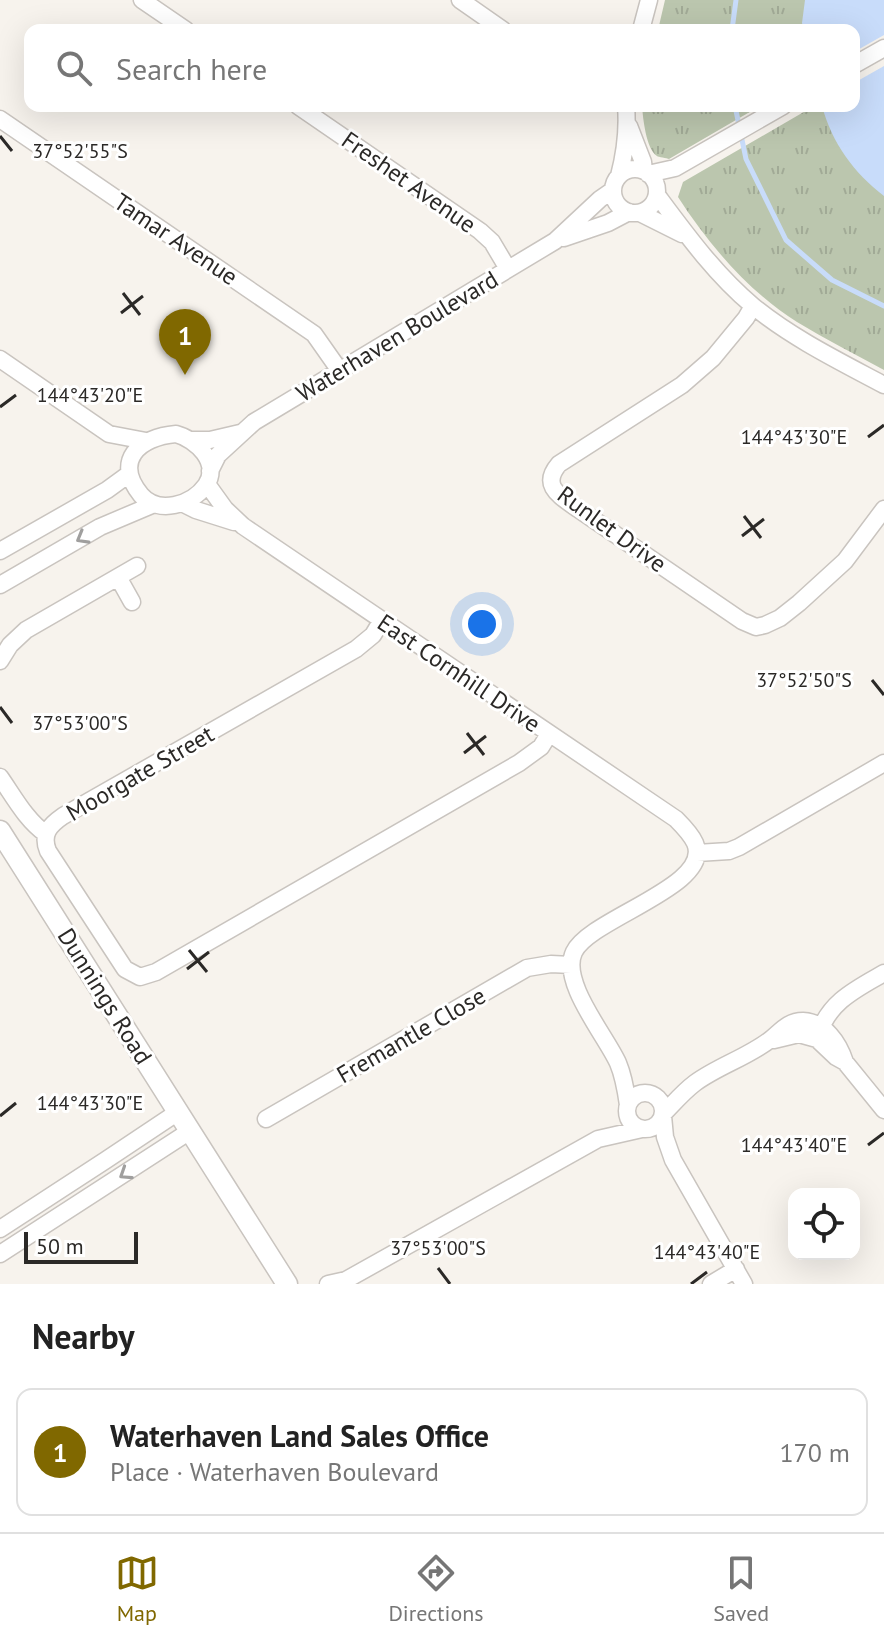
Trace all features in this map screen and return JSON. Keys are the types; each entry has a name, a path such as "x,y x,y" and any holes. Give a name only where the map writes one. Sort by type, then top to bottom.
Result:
{"street":[{"path":"142,0 177,24"},
{"path":"460,0 494,24"},
{"path":"643,24 649,0"},
{"path":"860,62 884,48"},
{"name":"Freshet Avenue","path":"307,112 480,231 492,242 508,269"},
{"path":"627,112 625,155 616,183 617,203 621,208 687,236"},
{"path":"616,183 629,170 646,172 675,168 773,112"},
{"name":"Tamar Avenue","path":"0,119 314,334 340,371"},
{"path":"628,124 657,193 687,236 729,284 788,332 884,385"},
{"path":"635,212 652,205 675,168"},
{"name":"Waterhaven Boulevard","path":"555,241 616,183"},
{"name":"Waterhaven Boulevard","path":"208,478 218,455 254,422 555,241 635,212"},
{"name":"Runlet Drive","path":"753,306 713,358 682,385 559,464 550,478 558,495 742,621 756,627 780,618 825,581 845,561 884,509"},
{"path":"0,359 109,434 146,441"},
{"name":"Waterhaven Boulevard","path":"192,440 210,440 241,433"},
{"path":"109,434 129,469 133,484 152,505"},
{"path":"0,551 107,490 129,469 133,453 146,441 176,434 192,440 206,456 208,478 196,495 182,503 152,505 100,527 0,585"},
{"name":"East Cornhill Drive","path":"208,478 225,509 243,526 676,819 692,825 703,838 702,852"},
{"name":"East Cornhill Drive","path":"182,503 243,526"},
{"path":"0,661 10,645 26,630 137,566"},
{"path":"118,577 132,602"},
{"name":"Moorgate Street","path":"382,620 373,635 356,649 53,823 46,834 48,851 125,969 140,977 148,976 519,763 541,747 549,734"},
{"path":"673,1160 630,1121 618,1063 582,1001 566,982 565,947 584,931 599,928 664,891 691,883 705,864 702,852 729,851 739,847 884,763"},
{"path":"0,777 37,828 46,834"},
{"name":"Dunnings Road","path":"0,831 287,1284"},
{"name":"Fremantle Close","path":"266,1119 527,968 566,965"},
{"path":"819,1033 836,1003 884,973"},
{"path":"328,1284 345,1282 598,1139 656,1126 694,1084 769,1041 819,1033"},
{"path":"819,1033 836,1057 845,1062 884,1110"},
{"path":"618,1063 662,1104 665,1137 673,1160 740,1277 711,1284"},
{"path":"598,1139 634,1097 694,1084"},
{"path":"0,1229 178,1112"},
{"path":"0,1254 190,1131"}],"green space":[{"path":"665,0 884,0 860,24 659,24"},
{"path":"884,66 884,370 797,322 763,297 717,250 678,197 683,182 804,112 860,112 860,98"},
{"path":"643,112 750,112 669,159 653,152"}],"water":[{"path":"805,0 884,0 884,196 846,156 824,112 860,112 860,24 802,23"}],"pier":[{"path":"884,35 884,66 860,80 860,49"}],"waterway":[{"path":"733,24 736,0"},
{"path":"736,112 746,159 786,240 832,280 884,306"}],"place":[{"name":"Waterhaven Land Sales Office","path":"185,375"}]}
